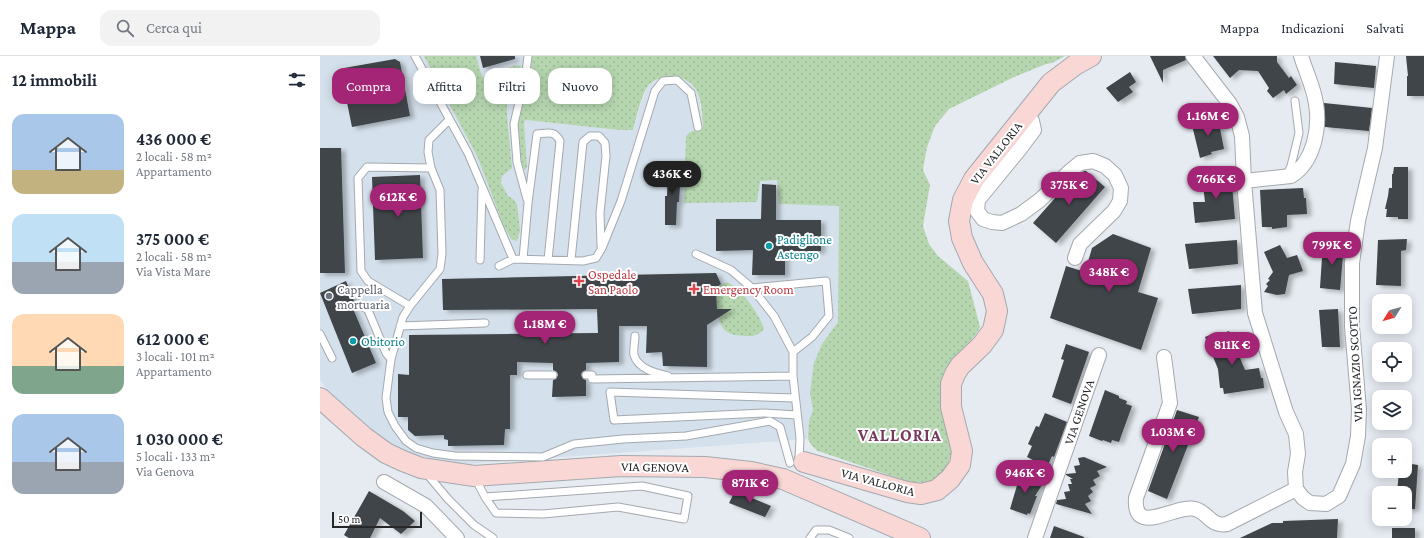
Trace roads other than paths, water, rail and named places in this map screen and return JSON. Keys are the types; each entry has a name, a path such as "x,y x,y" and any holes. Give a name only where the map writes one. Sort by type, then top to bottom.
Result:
{"street":[{"name":"VIA VALLORIA","path":"795,468 921,494 937,490 950,479 960,465 962,451 951,407 951,384 954,374 960,366 982,345 993,330 997,311 993,294 973,263 962,238 959,221 963,200 974,179 1051,83 1074,65 1091,56"},
{"path":"1164,357 1170,403 1136,498 1135,506 1138,514 1142,517 1151,519 1185,508 1196,509 1206,517 1221,525 1227,524 1296,489 1298,454 1296,434 1286,412 1255,313 1244,181 1242,136 1237,117 1230,104 1193,56"},
{"path":"1244,181 1285,178 1292,176 1298,172 1311,153 1318,124 1316,103 1301,56"},
{"name":"VIA IGNAZIO SCOTTO","path":"1296,489 1303,498 1310,503 1326,504 1339,496 1353,464 1358,436 1359,409 1352,327 1352,263 1358,222 1375,148 1386,56"},
{"path":"1027,114 1032,121 1034,130 978,200 978,211 983,219 1002,223 1021,214 1040,200 1080,163 1093,161 1105,166 1114,175 1121,188 1120,201 1114,211 1080,244 1075,258"},
{"name":"VIA GENOVA","path":"1036,538 1099,355"},
{"name":"VIA GENOVA","path":"321,400 364,437 386,453 422,468 474,476 621,466 698,467 767,475 795,468 920,538"},
{"path":"384,482 426,506 457,538"}],"lane":[{"path":"415,56 468,153 513,259"},
{"path":"528,56 526,72 517,103 514,124 517,162 528,203"},
{"path":"499,266 513,259 583,260 596,258 602,248 621,201 655,91 663,82 677,80 691,93 698,127"},
{"path":"1285,178 1291,166 1298,133 1295,101"},
{"path":"449,120 429,140 428,152 431,168 440,190 442,254 440,270 402,317 391,359 386,398 388,412 395,426 406,441 416,448 433,453 455,456 543,458 574,444 623,439 686,436 770,421 780,427 795,468"},
{"path":"523,259 528,203 537,134 550,133 557,136 560,141 548,260"},
{"path":"571,260 582,142 590,136 598,136 605,143 606,156 600,213 602,248"},
{"path":"410,306 368,281 361,271 358,178 366,166 431,168"},
{"path":"480,260 482,187"},
{"path":"696,254 731,270 752,288 774,316 793,352 793,376 800,438 795,468"},
{"path":"752,288 826,281 829,316 812,337 793,352"},
{"path":"358,304 368,310 386,353 391,359"},
{"path":"400,326 485,323"},
{"path":"320,334 332,358"},
{"path":"635,336 634,355 641,366 653,372 676,378"},
{"path":"586,375 592,374 592,379 793,376"},
{"path":"527,375 553,375"},
{"path":"795,398 610,392 614,420 764,413 797,415"},
{"name":"VIA GENOVA","path":"422,468 448,499 474,525 493,538"},
{"name":"VIA GENOVA","path":"474,476 484,497 496,513 542,514 618,507 684,519 688,496 642,486 484,497"},
{"path":"810,538 816,530 829,530 849,538"}],"place":[{"name":"Padiglione Astengo","path":"769,246"},
{"name":"Ospedale San Paolo","path":"579,281"},
{"name":"Emergency Room","path":"694,289"},
{"name":"Cappella mortuaria","path":"329,296"},
{"name":"Obitorio","path":"353,341"}],"district":[{"name":"VALLORIA","path":"900,435"}]}
